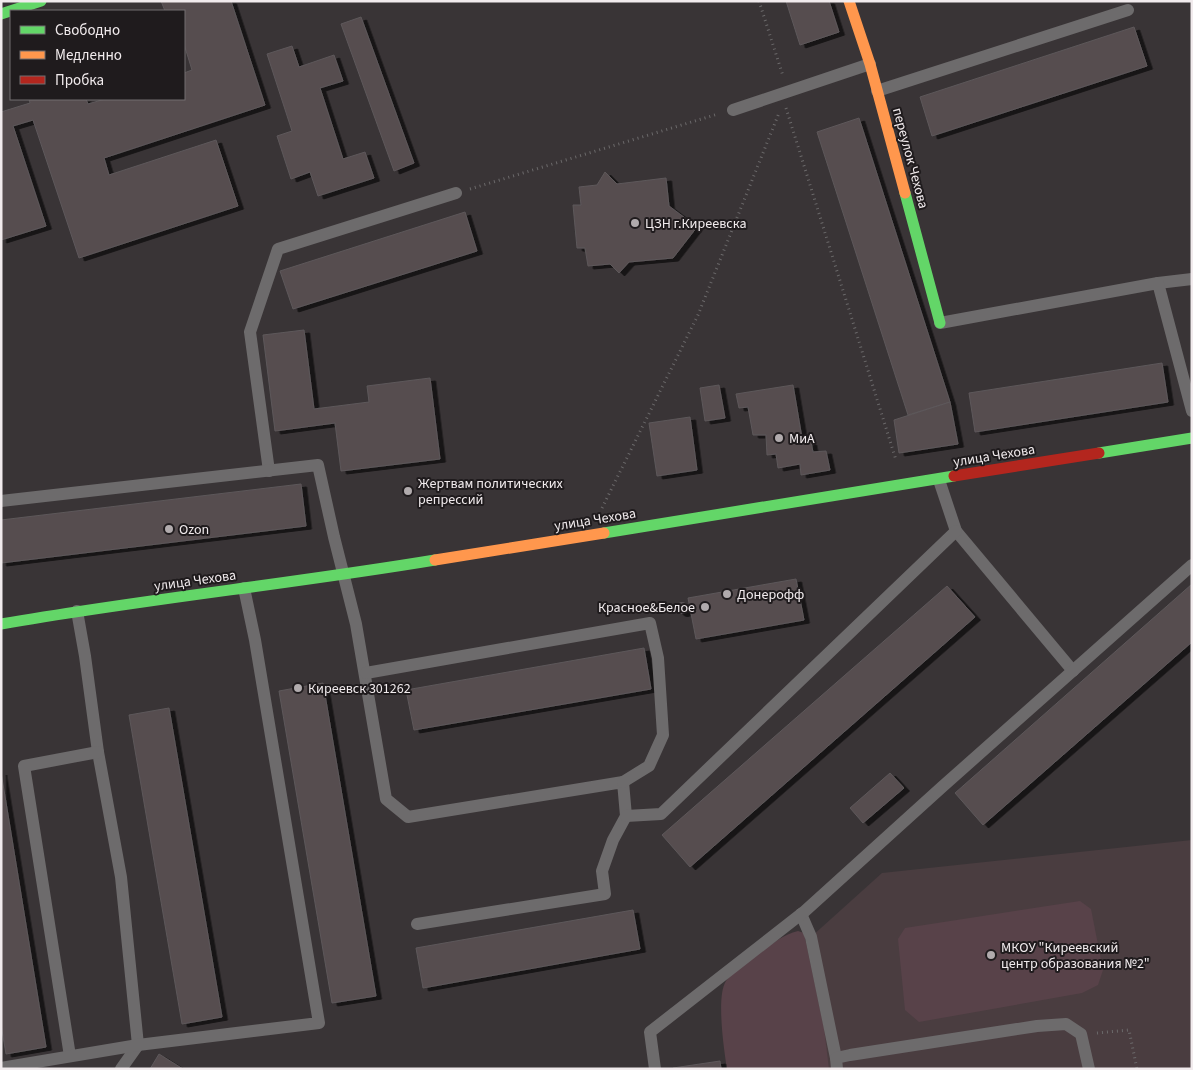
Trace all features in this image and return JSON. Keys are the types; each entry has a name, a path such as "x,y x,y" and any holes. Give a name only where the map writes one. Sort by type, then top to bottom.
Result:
{"main road":[{"path":"13,10 41,1"},
{"name":"переулок Чехова","path":"849,1 870,64 940,323"},
{"name":"улица Чехова","path":"1,624 77,611 344,575 1192,438"}],"lane":[{"path":"877,91 1128,10"},
{"path":"733,110 786,96 870,64"},
{"path":"269,471 250,332 278,249 456,193"},
{"path":"940,323 1158,283 1192,279"},
{"path":"1158,283 1192,411"},
{"path":"1,501 318,465 356,624 386,799 408,817 623,782 649,766 663,735 658,658 650,623 366,674"},
{"path":"939,480 956,531 1073,670"},
{"path":"626,816 661,814 956,531"},
{"path":"655,1069 650,1032 801,914 1192,565"},
{"path":"1,1068 138,1045 319,1023 255,640 244,588"},
{"path":"77,611 98,752 121,877 138,1045 121,1069"},
{"path":"70,1056 24,766 98,752"},
{"path":"417,924 605,894 602,871 613,840 626,816 623,782"},
{"path":"801,914 811,937 837,1064 850,1055 1037,1026 1066,1024 1081,1034 1088,1069"}],"path":[{"path":"759,1 898,466"},
{"path":"600,511 698,315 786,96"},
{"path":"456,193 733,110"},
{"path":"1081,1034 1129,1030 1137,1069"}],"shaded area":[{"name":"МКОУ \"Киреевский центр образования №2\"","path":"1192,840 1192,1069 785,1069 771,973 882,873"},
{"path":"1080,901 1091,909 1103,970 1098,985 1082,993 919,1022 905,1010 898,939 905,928"},
{"path":"798,931 804,933 824,1028 829,1069 727,1069 721,1010 723,988 726,981 736,970 772,944"}],"building":[{"path":"161,1 231,1 265,105 104,158 109,175 216,140 238,206 79,258 33,120 13,126 46,226 1,240 1,112 30,103 29,100 86,100 88,104 102,100 185,100 185,73 192,70 185,47 185,10 165,10"},
{"path":"786,1 829,1 839,32 800,45"},
{"path":"361,17 414,163 394,171 341,24"},
{"path":"1134,27 1147,66 932,136 920,97"},
{"path":"292,46 299,67 334,55 343,81 320,88 343,159 365,152 374,178 318,196 310,172 291,179 277,136 292,131 267,54"},
{"path":"859,118 950,402 908,415 817,132"},
{"path":"605,172 617,184 666,178 669,206 697,227 673,258 629,262 619,273 610,264 588,266 585,248 577,248 573,205 581,205 579,187 597,185"},
{"path":"465,212 477,251 293,309 280,271"},
{"path":"304,330 314,409 369,402 367,386 430,378 440,459 341,471 335,423 275,431 263,335"},
{"path":"1162,363 1168,402 975,432 969,393"},
{"path":"719,385 725,418 705,421 700,388"},
{"path":"793,385 803,444 811,442 813,452 826,451 830,470 801,475 800,464 778,468 776,454 767,455 766,435 753,435 748,407 739,408 736,394"},
{"path":"950,402 958,444 899,453 894,420"},
{"path":"690,417 697,470 657,476 649,423"},
{"path":"301,484 306,526 1,563 1,520"},
{"path":"796,579 804,620 696,639 688,598"},
{"path":"1192,584 1192,642 983,825 955,793"},
{"path":"947,586 975,617 690,867 662,835"},
{"path":"682,602 688,608 682,614 676,608"},
{"path":"644,648 651,689 414,730 406,690"},
{"path":"323,683 376,996 332,1003 279,691"},
{"path":"169,708 222,1017 182,1024 129,715"},
{"path":"1,772 46,1047 6,1054 1,1024"},
{"path":"890,773 904,788 863,823 850,808"},
{"path":"633,910 640,949 423,988 416,948"},
{"path":"159,1054 183,1069 150,1069"},
{"path":"720,1061 721,1069 673,1069 673,1068"}],"traffic: fast":[{"path":"13,10 41,1"},
{"path":"1,14 10,11"},
{"path":"905,193 940,323"},
{"path":"1099,453 1192,438"},
{"path":"604,533 954,476"},
{"path":"1,624 435,560"}],"traffic: slow":[{"path":"849,1 870,64 905,193"},
{"path":"435,560 604,533"}],"traffic: jam":[{"path":"954,476 1099,453"}],"place":[{"name":"ЦЗН г.Киреевска","path":"635,223"},
{"name":"МиА","path":"779,438"},
{"name":"Жертвам политических репрессий","path":"408,491"},
{"name":"Ozon","path":"169,529"},
{"name":"Донерофф","path":"727,594"},
{"name":"Красное&Белое","path":"705,607"},
{"name":"Киреевск 301262","path":"298,688"},
{"name":"МКОУ \"Киреевский центр образования №2\"","path":"991,955"}]}
